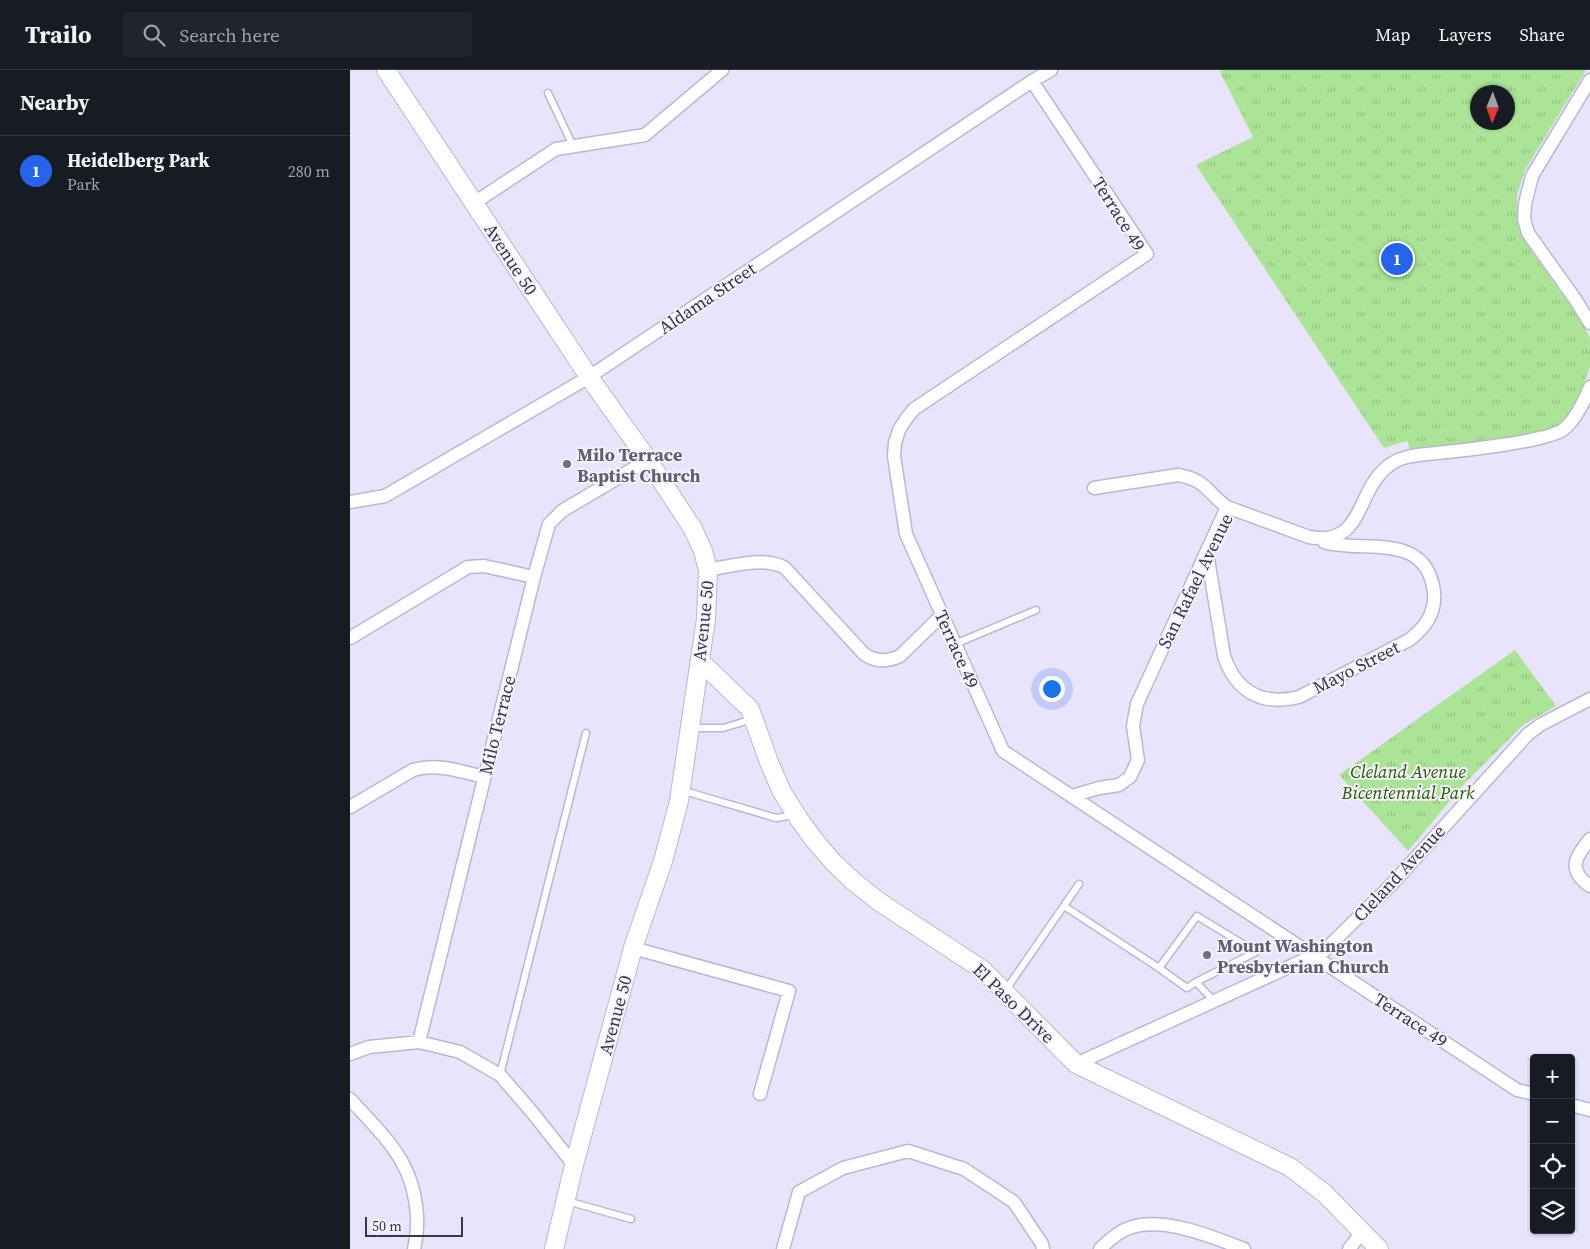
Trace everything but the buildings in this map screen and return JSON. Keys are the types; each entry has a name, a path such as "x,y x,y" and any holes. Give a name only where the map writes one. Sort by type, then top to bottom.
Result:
{"street":[{"name":"Avenue 50","path":"386,70 589,377 648,460 693,529 704,551 708,570 706,619 679,801 663,861 633,948 574,1165 554,1249"},
{"path":"474,203 556,149 645,135 722,70"},
{"name":"Aldama Street","path":"350,502 385,496 589,377 1051,70"},
{"path":"1590,80 1532,176 1525,204 1524,219 1528,233 1590,323"},
{"name":"Terrace 49","path":"1032,81 1147,254 914,409 899,430 895,442 894,456 906,534 1002,751 1517,1090 1530,1093"},
{"name":"San Rafael Avenue","path":"1072,796 1099,788 1119,785 1130,777 1138,760 1134,726 1137,704 1227,507 1309,537 1323,540 1333,538 1343,533 1351,524 1371,486 1379,474 1388,466 1411,456 1543,438 1564,430 1582,405 1590,387"},
{"name":"Milo Terrace","path":"419,1042 534,576 549,524 562,511 648,460"},
{"path":"1094,488 1178,475 1191,477 1201,482 1227,507"},
{"name":"Mayo Street","path":"1207,553 1224,656 1228,669 1235,680 1246,691 1270,700 1286,700 1299,697 1409,640 1420,632 1428,621 1433,608 1434,596 1430,579 1422,564 1412,555 1390,547 1349,546 1328,543 1309,537"},
{"path":"708,570 764,562 776,563 785,568 864,654 872,659 882,661 900,656 942,615"},
{"path":"350,638 468,567 484,566 534,576"},
{"name":"El Paso Drive","path":"700,661 750,709 782,792 815,841 853,881 878,901 983,970 1076,1064 1290,1167 1324,1193 1380,1249"},
{"name":"Cleland Avenue","path":"1076,1064 1324,951 1392,884 1528,734 1540,725 1590,699"},
{"path":"350,807 413,770 423,767 443,767 484,777"},
{"path":"1585,882 1575,867 1576,859 1590,839"},
{"path":"633,948 789,991 760,1094"},
{"path":"350,1054 369,1047 419,1042 460,1052 500,1075 574,1165"},
{"path":"350,1100 386,1140 402,1162 414,1191 418,1218 414,1249"},
{"path":"1575,1106 1590,1110"},
{"path":"783,1249 799,1192 843,1168 908,1151 964,1169 1014,1202 1042,1244 1043,1249"},
{"path":"1100,1249 1109,1240 1131,1227 1160,1224 1195,1232 1244,1249"},
{"path":"1349,1249 1362,1232"}],"lane":[{"path":"548,93 573,146"},
{"path":"955,644 1036,610"},
{"path":"690,728 723,728 754,718"},
{"path":"500,1075 586,733"},
{"path":"680,790 776,818 796,815"},
{"path":"1004,992 1079,884"},
{"path":"1064,906 1187,988 1256,952 1197,916 1159,968"},
{"path":"1196,982 1214,1001"},
{"path":"566,1200 631,1219"}],"green space":[{"path":"1219,70 1586,70 1525,170 1517,195 1517,213 1521,234 1581,320 1590,338 1590,367 1575,407 1569,417 1551,430 1539,435 1410,449 1407,441 1384,448 1196,165 1253,137"},
{"name":"Cleland Avenue Bicentennial Park","path":"1515,650 1556,706 1523,725 1464,784 1408,851 1339,775"}],"place":[{"name":"Heidelberg Park","path":"1397,259"},
{"name":"Milo Terrace Baptist Church","path":"567,464"},
{"name":"Mount Washington Presbyterian Church","path":"1207,955"}]}
